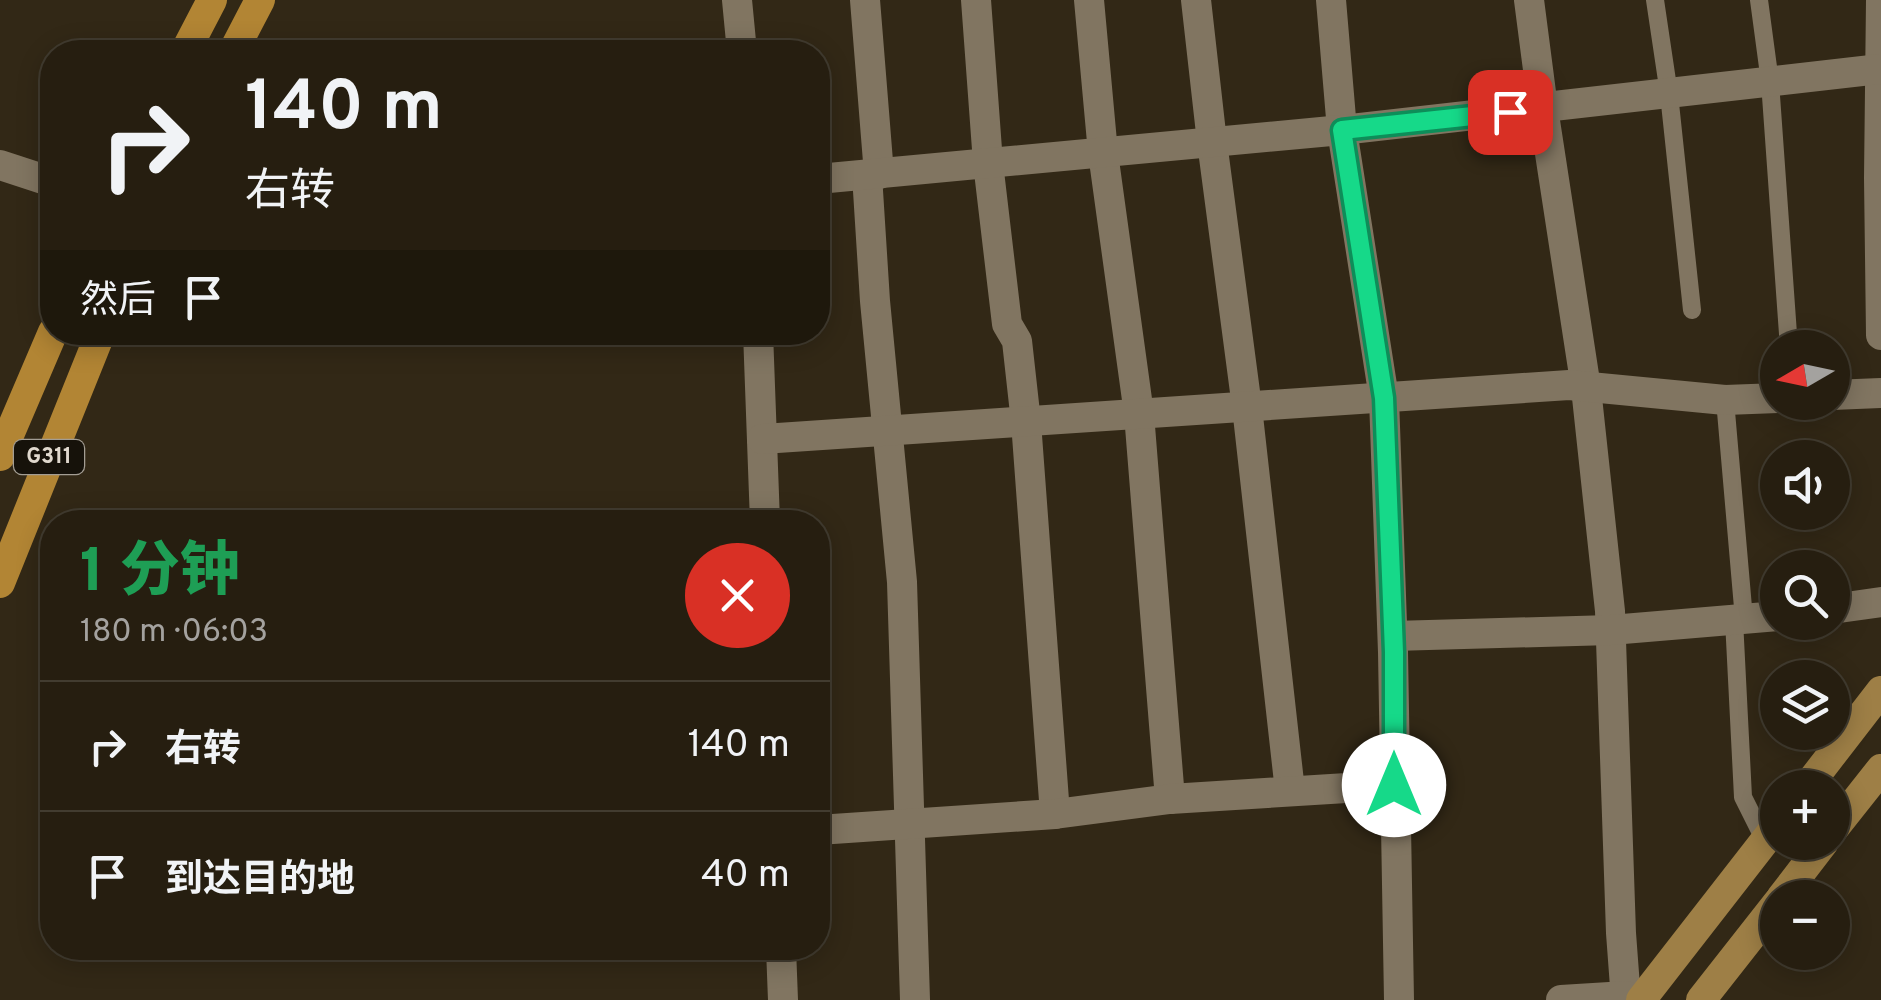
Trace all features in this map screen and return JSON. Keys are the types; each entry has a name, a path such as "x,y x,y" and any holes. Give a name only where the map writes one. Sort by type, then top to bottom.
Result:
{"highway":[{"path":"191,40 212,0"},
{"path":"239,40 260,0"},
{"name":"G311","path":"0,456 47,345"},
{"name":"G311","path":"0,582 96,345"}],"main road":[{"path":"1820,770 1881,691"},
{"path":"1850,808 1881,769"},
{"path":"1631,999 1760,846"},
{"path":"1795,880 1810,860"},
{"path":"1701,1000 1760,924"}],"street":[{"path":"737,0 741,40"},
{"path":"865,0 875,301 902,582 915,1000"},
{"path":"976,0 988,163 1006,324 1018,341 1026,422 1055,814"},
{"path":"1089,0 1102,153 1139,414 1170,800"},
{"path":"1196,0 1248,407 1290,792"},
{"path":"1331,0 1342,130 1384,398 1393,636 1399,1000"},
{"path":"1529,0 1586,388 1611,630 1621,933 1631,999 1561,1000"},
{"path":"1881,0 1881,335"},
{"path":"830,179 1342,130 1880,69"},
{"path":"0,165 40,178"},
{"path":"758,345 765,510"},
{"path":"762,439 1569,385 1725,400 1760,399"},
{"path":"1850,395 1881,393"},
{"path":"1850,606 1881,602"},
{"path":"1393,636 1611,630 1760,618"},
{"path":"830,829 1394,785"},
{"path":"781,960 783,1000"}],"lane":[{"path":"1656,0 1692,310"},
{"path":"1760,0 1770,82 1788,330"},
{"path":"1725,400 1739,620 1743,797 1760,819"}],"route":[{"path":"1394,785 1394,652 1384,398 1342,130 1510,112"}]}
